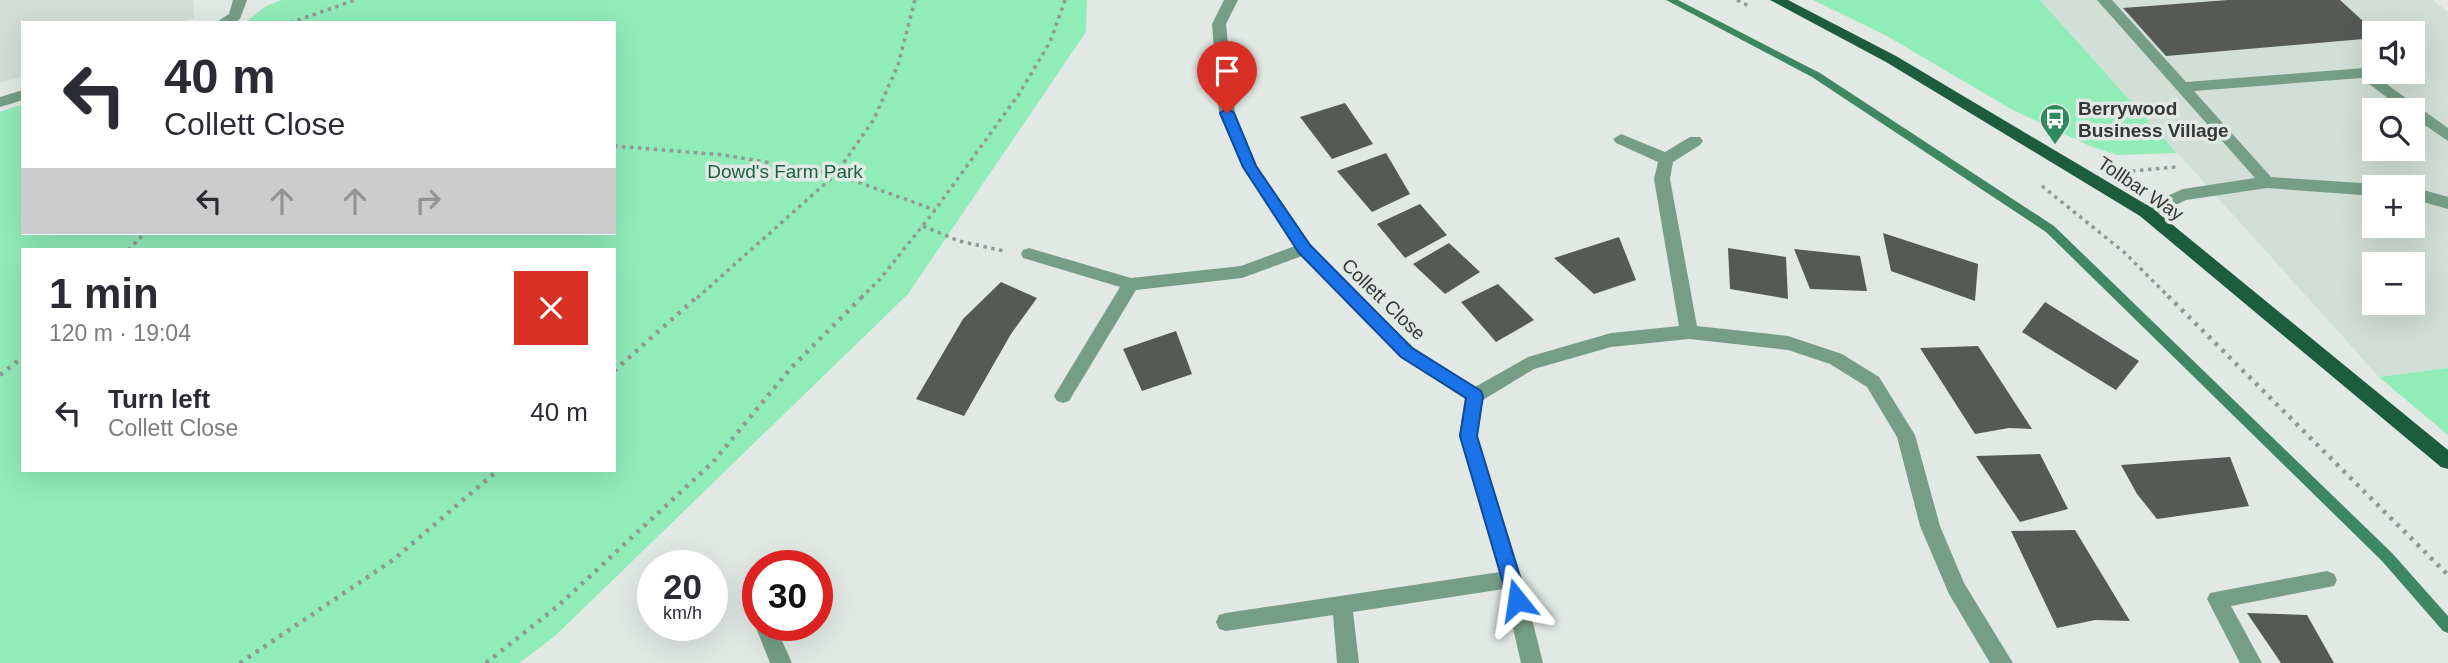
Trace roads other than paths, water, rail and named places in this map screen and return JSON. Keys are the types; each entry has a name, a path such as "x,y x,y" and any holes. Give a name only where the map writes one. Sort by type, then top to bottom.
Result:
{"main road":[{"name":"Tollbar Way","path":"1777,0 1891,60 2146,212 2448,461"}],"street":[{"path":"226,21 235,16 240,0"},
{"name":"Collett Close","path":"1231,0 1219,24 1227,113 1250,167 1305,249 1407,352 1475,396"},
{"path":"2104,0 2267,182"},
{"path":"2184,87 2364,73 2448,136"},
{"path":"0,103 21,95"},
{"path":"1620,139 1666,159"},
{"path":"1689,332 1662,179 1666,159 1695,141"},
{"path":"2146,212 2183,195 2267,182 2362,189"},
{"path":"2425,196 2448,203"},
{"path":"1029,254 1131,284 1242,272 1305,249"},
{"path":"1063,396 1131,284"},
{"path":"1532,663 1512,579 1468,436 1475,396 1528,364 1611,340 1689,332 1788,343 1836,359 1873,382 1906,435 1930,526 1956,588 2002,663"},
{"path":"1226,622 1512,579"},
{"path":"2251,663 2217,599 2327,580"},
{"path":"1342,606 1348,663"},
{"path":"772,641 781,663"}],"waterway":[{"path":"1671,0 1816,75 2050,229 2387,557 2448,626"}],"place":[{"name":"Berrywood Business Village","path":"2055,146"}],"park label":[{"name":"Dowd's Farm Park","path":"785,171"}]}
